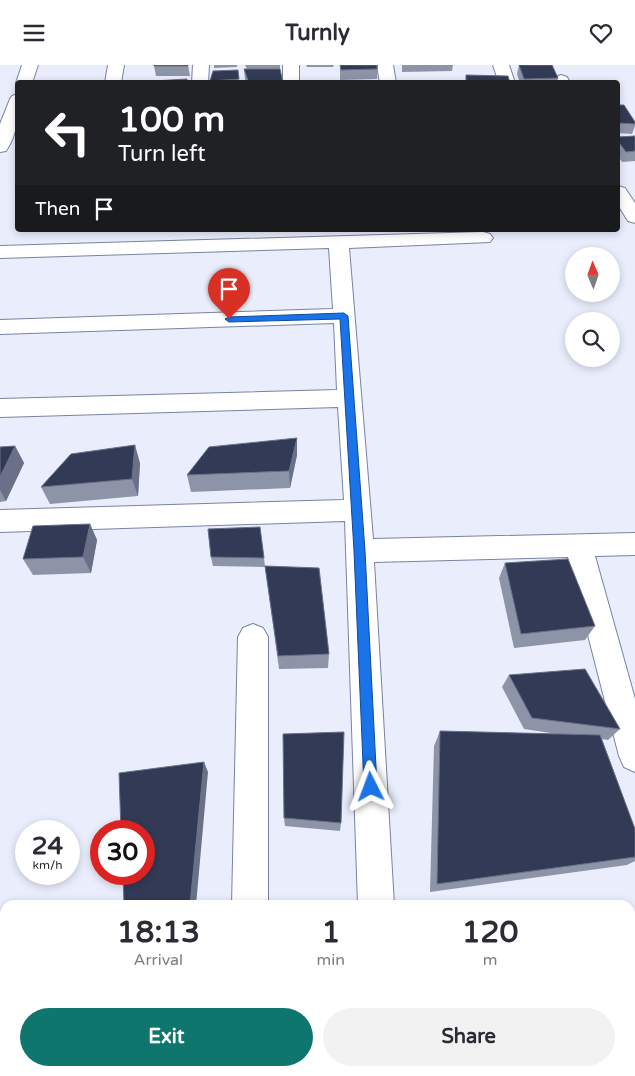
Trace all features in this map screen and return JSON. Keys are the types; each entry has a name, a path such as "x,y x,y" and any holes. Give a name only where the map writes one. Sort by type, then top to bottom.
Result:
{"street":[{"path":"25,80 30,65"},
{"path":"114,80 116,65"},
{"path":"200,80 202,65"},
{"path":"291,65 292,80"},
{"path":"385,65 388,80"},
{"path":"501,65 507,80"},
{"path":"0,147 15,107"},
{"path":"620,195 635,217"},
{"path":"0,251 185,238 339,242 483,238"},
{"path":"339,242 360,551 376,900"},
{"path":"0,327 344,316"},
{"path":"0,408 349,398"},
{"path":"0,521 357,509"},
{"path":"360,551 635,544"},
{"path":"579,545 635,756"},
{"path":"250,900 253,637"}],"building":[{"path":"188,65 188,66 154,66"},
{"path":"340,65 377,65 377,69 341,70"},
{"path":"519,65 552,65 558,78 524,79"},
{"path":"244,69 280,69 282,80 248,80"},
{"path":"238,70 239,79 210,80 213,71"},
{"path":"466,75 508,76 509,80 466,80"},
{"path":"620,105 624,105 635,124 620,123"},
{"path":"635,136 635,151 626,152 620,144 620,137"},
{"path":"297,438 289,471 187,475 209,447"},
{"path":"135,445 132,479 41,487 71,454"},
{"path":"15,446 0,477 0,447"},
{"path":"90,524 83,557 23,559 33,526"},
{"path":"260,527 264,558 211,557 208,529"},
{"path":"568,559 595,626 521,634 505,563"},
{"path":"265,566 319,568 329,654 278,656"},
{"path":"585,669 620,729 532,718 509,675"},
{"path":"440,731 600,735 635,829 635,857 437,884"},
{"path":"344,732 341,823 284,818 283,734"},
{"path":"204,762 190,900 124,900 123,885 155,885 155,820 121,820 119,773"}],"route":[{"path":"229,319 344,316 360,551 371,787"}]}
